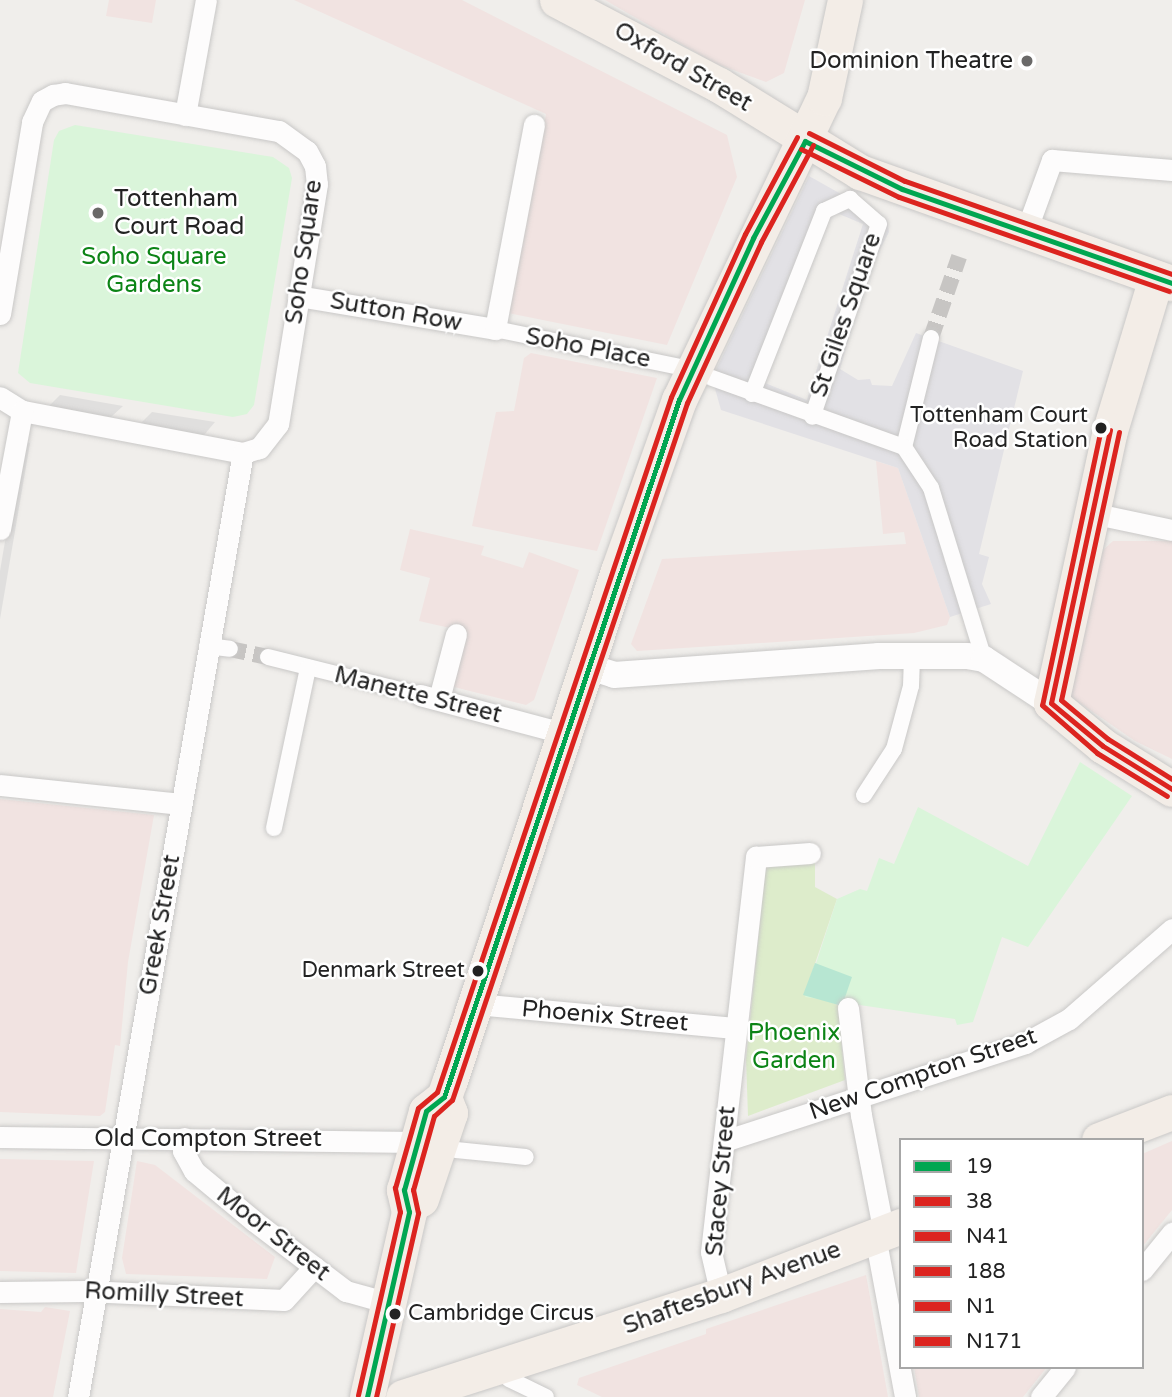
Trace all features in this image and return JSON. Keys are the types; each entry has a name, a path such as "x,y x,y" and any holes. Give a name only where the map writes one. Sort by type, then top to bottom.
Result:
{"main road":[{"name":"Oxford Street","path":"557,0 719,85 805,141 860,172 1025,234 1164,281"},
{"path":"367,1397 409,1212 404,1190 426,1111 444,1097 567,734 587,666 679,400 753,238 805,141 833,71 845,0"},
{"path":"1164,281 1128,365 1091,513 1051,703 1103,746 1172,789"},
{"path":"409,1212 425,1194 441,1149 450,1113 444,1097"},
{"path":"1104,1138 1170,1109"},
{"name":"Shaftesbury Avenue","path":"402,1397 443,1391 501,1365 721,1295 886,1232"}],"street":[{"path":"185,115 205,0"},
{"name":"Soho Square","path":"0,314 5,248 32,122 42,101 65,93 279,131 307,151 317,184 278,424 259,448 243,453"},
{"path":"495,329 534,125"},
{"path":"1025,234 1052,160 1172,170"},
{"name":"St Giles Square","path":"752,394 824,211 850,199 878,224 812,417"},
{"name":"Sutton Row","path":"298,296 495,329"},
{"name":"Soho Place","path":"495,329 680,368"},
{"path":"931,338 904,447 931,488 984,659"},
{"name":"St Giles Square","path":"712,378 812,417 904,447"},
{"path":"0,397 22,411 243,453"},
{"path":"0,529 22,411"},
{"name":"Greek Street","path":"78,1397 207,646 243,453"},
{"path":"1091,513 1172,530"},
{"path":"430,697 456,634"},
{"path":"207,646 230,649"},
{"path":"864,795 894,749 911,686 912,655"},
{"path":"587,666 614,675 912,655 984,659 1051,703"},
{"name":"Manette Street","path":"268,657 567,734"},
{"path":"274,828 308,668"},
{"path":"0,785 180,804"},
{"name":"Stacey Street","path":"721,1295 711,1252 756,857 810,853"},
{"name":"New Compton Street","path":"724,1141 1025,1043 1069,1018 1172,929"},
{"name":"Phoenix Street","path":"475,1004 735,1028"},
{"path":"848,1008 859,1097 886,1232 899,1345"},
{"name":"Old Compton Street","path":"0,1137 417,1142"},
{"name":"Moor Street","path":"184,1139 183,1152 194,1171 346,1291 389,1303"},
{"path":"456,1150 526,1157"},
{"path":"1144,1268 1172,1233"},
{"name":"Romilly Street","path":"0,1292 284,1300 314,1267"},
{"path":"501,1365 509,1379 546,1397"},
{"path":"902,1369 905,1397"},
{"path":"1041,1397 1063,1369"}],"shaded area":[{"path":"109,0 156,0 152,23 106,16"},
{"path":"294,0 462,0 727,135 737,177 667,345 508,313 546,114"},
{"path":"605,0 805,0 784,73 766,82 714,63"},
{"path":"809,176 887,220 889,232 867,275 840,369 858,380 870,379 872,385 892,386 916,333 1023,371 979,554 989,557 982,584 991,604 950,617 898,468 721,410 712,378","holes":["832,211 863,224 807,400 765,383"]},
{"path":"531,353 657,378 597,551 472,526 496,412 514,411 524,358"},
{"path":"60,395 123,406 111,417 48,407"},
{"path":"152,412 215,422 204,435 140,424"},
{"path":"22,441 30,443 0,619 0,571"},
{"path":"876,461 898,468 950,617 947,625 914,633 637,651 631,644 662,559 906,544 904,532 883,534"},
{"path":"410,529 484,546 481,555 523,568 529,552 579,570 534,700 526,705 450,686 450,628 419,621 430,578 400,570"},
{"path":"1113,541 1172,541 1172,759 1135,741 1067,694 1102,551"},
{"path":"0,799 154,815 128,962 120,1046 115,1045 105,1112 100,1116 0,1112"},
{"path":"1172,1141 1172,1210 1144,1245 1144,1153"},
{"path":"0,1159 94,1161 76,1273 0,1271"},
{"path":"137,1161 155,1165 275,1257 267,1279 126,1274 122,1258"},
{"path":"866,1275 888,1397 602,1397 577,1385 579,1378 706,1334 706,1329"},
{"path":"45,1307 70,1311 53,1397 0,1397 0,1309 41,1312"},
{"path":"914,1369 1045,1369 1023,1397 919,1397"}],"green space":[{"name":"Soho Square Gardens","path":"75,125 273,157 289,168 292,178 254,405 247,414 233,417 30,383 18,373 54,140 59,131"},
{"path":"1080,762 1132,796 1028,947 1002,937 973,1022 957,1025 955,1019 805,997 837,899 860,889 867,891 879,858 894,864 918,807 1028,866"},
{"name":"Phoenix Garden","path":"815,860 815,887 837,899 805,993 838,1005 845,1080 748,1116 746,1059 766,862"},
{"path":"815,963 852,977 842,1006 803,995"}],"tunnel":[{"path":"931,338 959,257"},
{"path":"230,649 268,657"}],"transit line":[{"name":"N41","path":"809,133 905,181 1172,274"},
{"name":"N41","path":"358,1395 400,1212 395,1188 418,1108 437,1092 671,397 745,234 797,137"},
{"name":"19","path":"805,141 902,189 1172,283"},
{"name":"19","path":"367,1397 409,1212 404,1190 426,1111 444,1097 679,400 753,238 805,141"},
{"name":"38","path":"376,1397 418,1213 413,1190 434,1116 452,1100 687,403 761,242 813,145"},
{"name":"38","path":"801,149 899,197 1169,291"},
{"name":"N1","path":"1101,428 1042,705 1097,753 1167,796"},
{"name":"188","path":"1110,430 1051,703 1103,746 1172,789"},
{"name":"N171","path":"1119,432 1061,700 1108,739 1172,779"}],"place":[{"name":"Dominion Theatre","path":"1027,61"},
{"name":"Tottenham Court Road","path":"98,213"},
{"name":"Tottenham Court Road Station","path":"1101,428"},
{"name":"Denmark Street","path":"478,971"},
{"name":"Cambridge Circus","path":"395,1314"}]}
